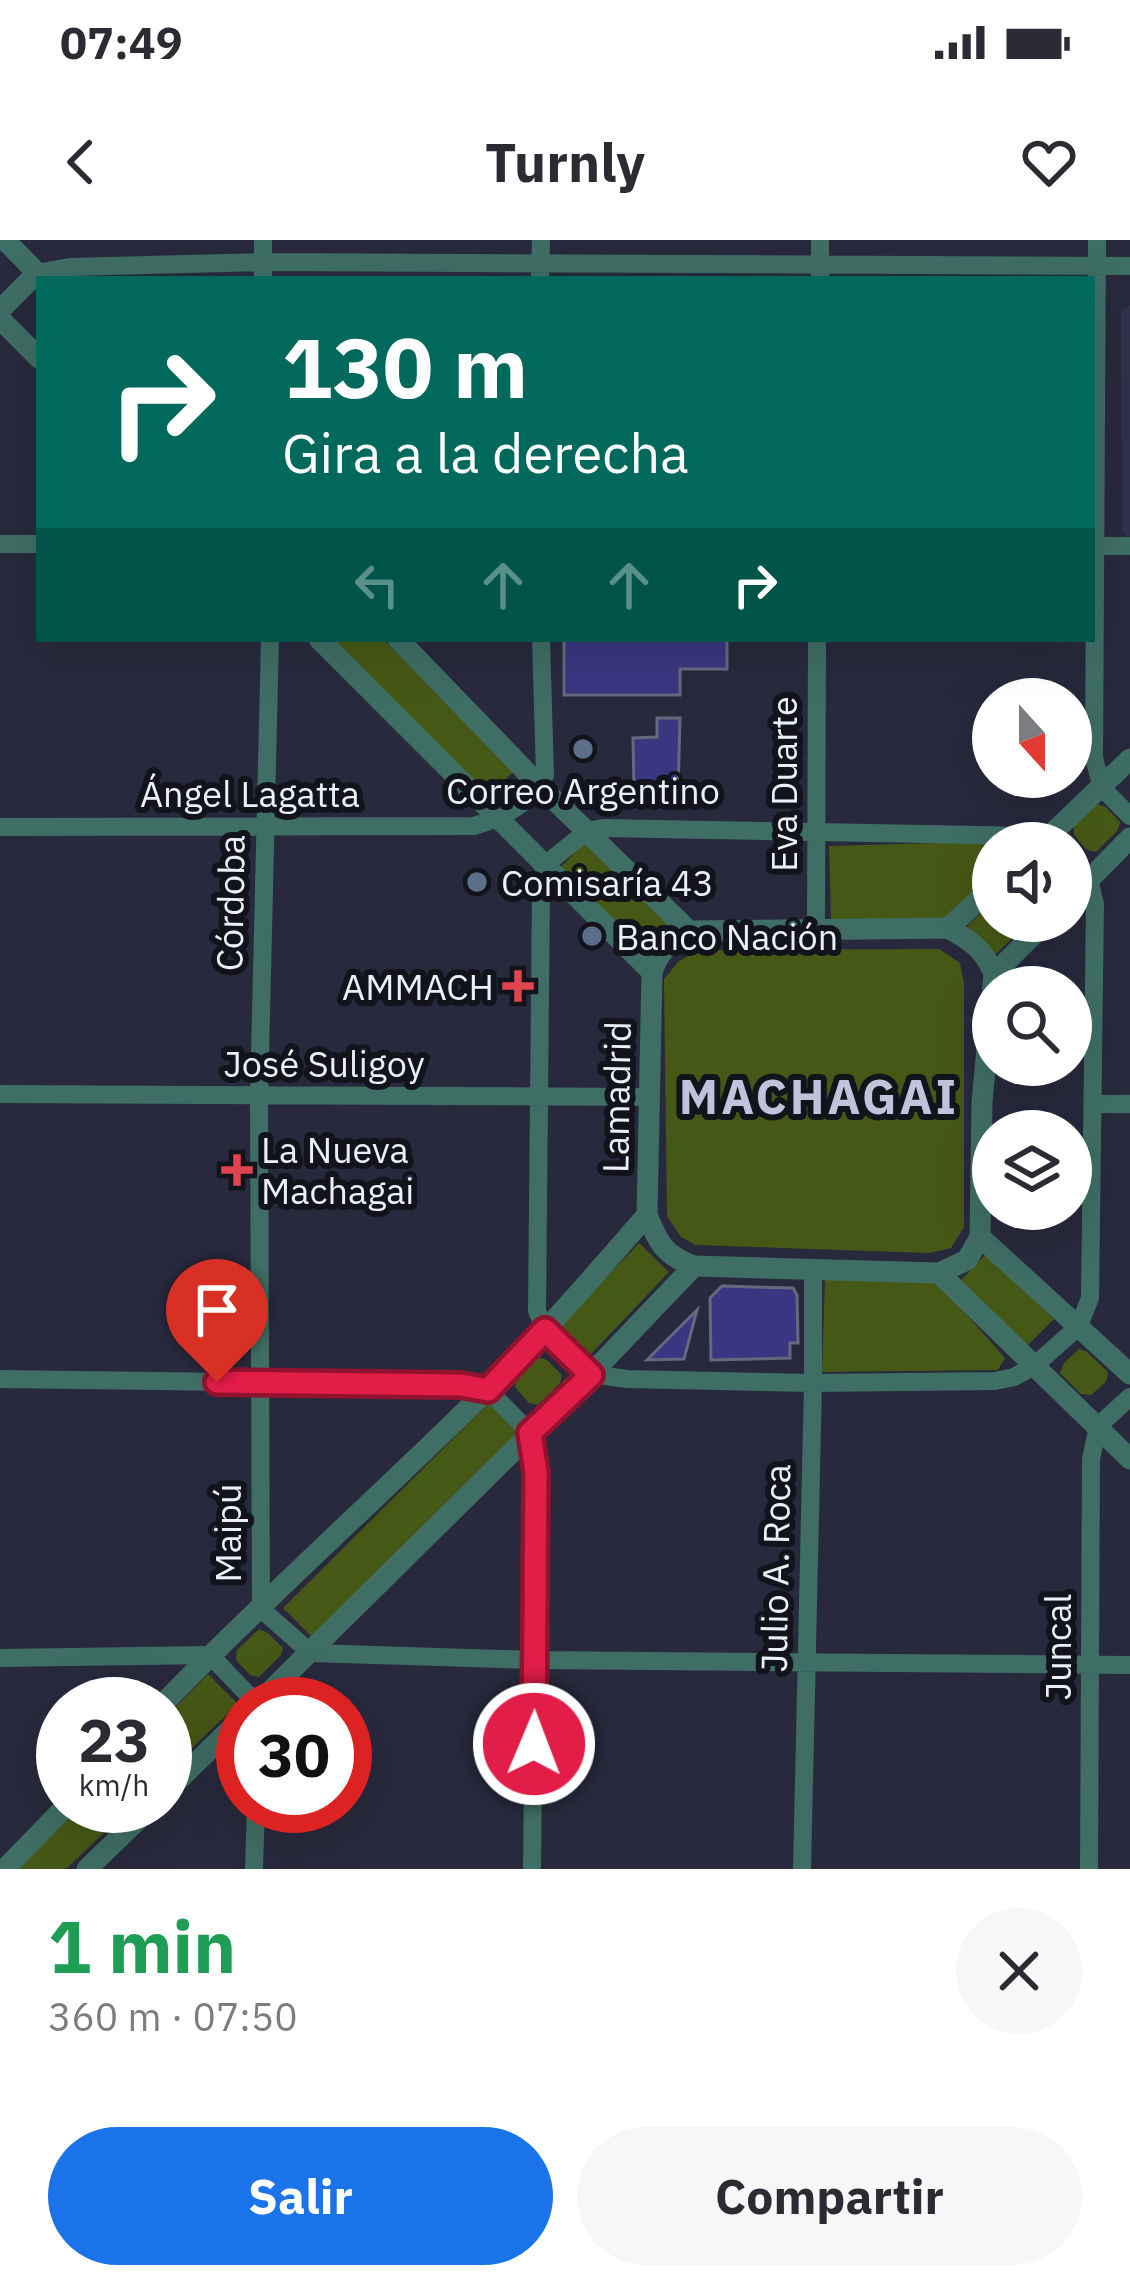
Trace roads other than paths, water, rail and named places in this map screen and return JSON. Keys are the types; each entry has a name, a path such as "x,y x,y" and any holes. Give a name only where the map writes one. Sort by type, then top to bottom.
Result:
{"street":[{"path":"5,240 40,276 69,267 820,272 1130,266"},
{"path":"263,240 263,270"},
{"path":"540,272 541,240"},
{"path":"820,240 820,272"},
{"path":"1095,453 1097,240"},
{"path":"36,280 0,315 36,355"},
{"path":"0,544 36,544"},
{"path":"1095,546 1130,546"},
{"name":"Córdoba","path":"259,1097 270,642"},
{"path":"322,642 652,972"},
{"path":"401,642 689,931 948,928 974,942 991,966"},
{"path":"498,819 541,787 544,775 541,642"},
{"name":"Eva Duarte","path":"816,929 818,642"},
{"path":"1094,642 1094,758 1102,788 1130,816"},
{"path":"1067,822 1130,759"},
{"name":"Ángel Lagatta","path":"0,827 473,826 498,819"},
{"path":"972,835 603,828 587,831 545,865 537,1311 545,1330 591,1375 813,1383 995,1381 1034,1366 1079,1326 1090,1298 1092,892"},
{"path":"1092,876 1130,838"},
{"path":"948,928 972,906"},
{"name":"Lamadrid","path":"689,931 665,946 652,972 647,1215 657,1238 674,1258 694,1266"},
{"path":"1002,966 1026,942"},
{"path":"286,1677 591,1375 694,1266 940,1273 967,1260 980,1237 984,1086"},
{"name":"José Suligoy","path":"0,1094 648,1097"},
{"name":"Maipú","path":"259,1097 260,1609"},
{"path":"1094,1105 1130,1104"},
{"path":"189,1677 488,1390 647,1215"},
{"path":"980,1237 1130,1374"},
{"name":"Julio A. Roca","path":"802,1869 813,1268"},
{"path":"940,1273 1130,1460"},
{"path":"0,1379 461,1385 488,1390 530,1433 536,1472 532,1869"},
{"path":"1098,1426 1130,1396"},
{"name":"Juncal","path":"1089,1869 1091,1459 1098,1426"},
{"path":"260,1609 311,1653 806,1664 1130,1665"},
{"path":"0,1658 210,1655 231,1677"},
{"path":"192,1767 216,1743"},
{"path":"5,1869 40,1833"},
{"path":"87,1869 124,1833"},
{"path":"254,1869 255,1833"}],"place":[{"name":"Correo Argentino","path":"583,749"},
{"name":"Comisaría 43","path":"477,882"},
{"name":"Banco Nación","path":"592,936"},
{"name":"AMMACH","path":"518,986"},
{"name":"La Nueva Machagai","path":"237,1170"}],"district":[{"name":"MACHAGAI","path":"819,1096"}]}
